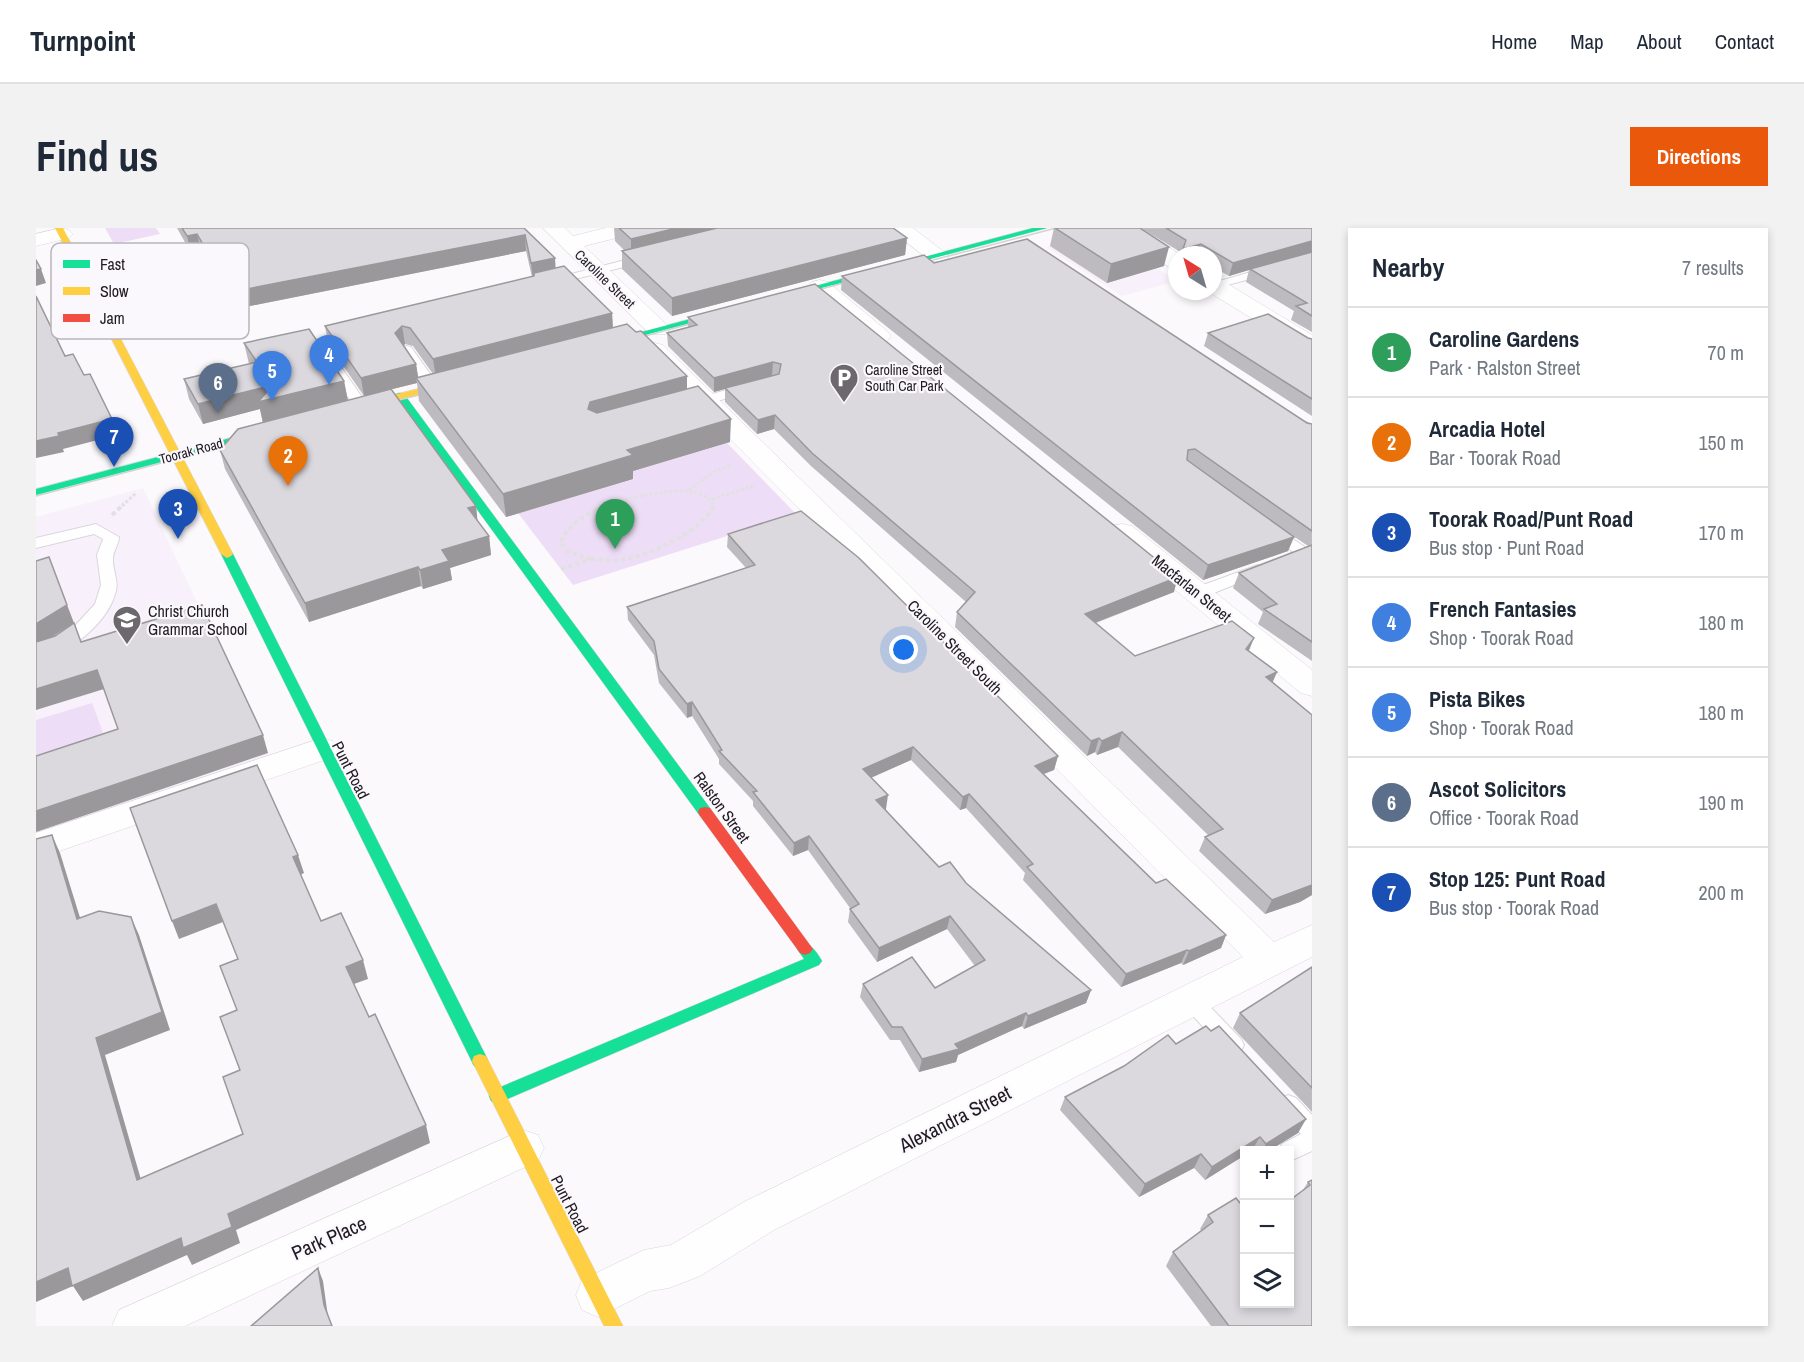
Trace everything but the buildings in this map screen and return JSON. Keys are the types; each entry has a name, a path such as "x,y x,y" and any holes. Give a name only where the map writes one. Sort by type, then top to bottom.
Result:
{"main road":[{"path":"582,349 1043,228"},
{"name":"Punt Road","path":"115,339 240,580 322,749 606,1311"},
{"path":"340,412 478,376"},
{"name":"Ralston Street","path":"400,396 814,961 497,1096"},
{"name":"Toorak Road","path":"36,492 286,426"}],"street":[{"name":"Caroline Street","path":"553,228 596,270 648,331"},
{"path":"569,243 633,228"},
{"path":"899,228 938,256"},
{"path":"1122,228 1168,256"},
{"path":"36,240 61,231"},
{"path":"1016,235 1046,254"},
{"path":"820,287 897,351"},
{"path":"1222,291 1312,345"},
{"name":"Caroline Street South","path":"648,331 694,403 1270,961"},
{"name":"Macfarlan Street","path":"1105,518 1312,686"},
{"path":"36,846 322,749"},
{"name":"Alexandra Street","path":"606,1311 644,1271 669,1268 685,1261 759,1216 1312,940"},
{"name":"Park Place","path":"135,1326 523,1148"}],"lane":[{"path":"543,283 662,255"},
{"path":"1222,284 1312,258"},
{"path":"406,350 433,388"},
{"path":"324,352 361,406"},
{"path":"694,403 763,385"},
{"path":"1198,593 1304,553 1256,518"},
{"path":"36,543 96,529 111,537 111,544 104,551 103,559 108,570 108,592 87,626 63,643 36,657"},
{"path":"1191,1000 1250,1063"},
{"path":"1273,1088 1312,1131"},
{"path":"1294,1149 1312,1140"}],"path":[{"path":"689,490 712,499 716,504 710,515 672,543 620,560 591,559 568,552 560,542 561,536 575,521 600,508 628,498 689,490 715,471 736,463"},
{"path":"712,499 757,485"},
{"path":"96,529 141,489"},
{"path":"554,572 591,559"}],"shaded area":[{"path":"105,228 156,228 160,234 119,243 113,243"},
{"path":"1100,232 1168,275 1168,283 1122,296 1046,247"},
{"path":"727,443 796,514 573,585 518,513 634,479 629,472"},
{"name":"Christ Church Grammar School","path":"143,488 269,755 36,835 36,517"},
{"path":"92,703 109,749 36,773 36,720"}],"tram line":[{"path":"914,265 1056,228"},
{"path":"806,293 859,279"},
{"path":"630,340 705,320"},
{"path":"383,404 435,391"},
{"path":"36,496 241,442"}],"traffic: fast":[{"path":"601,344 1043,228"},
{"path":"400,396 705,812"},
{"path":"36,492 272,430"},
{"path":"227,554 480,1061"},
{"path":"497,1096 814,961 805,949"}],"traffic: slow":[{"path":"59,228 67,243"},
{"path":"116,339 227,554"},
{"path":"354,408 461,381"},
{"path":"480,1061 614,1326"}],"traffic: jam":[{"path":"705,812 805,949"}],"place":[{"name":"French Fantasies","path":"329,385"},
{"name":"Pista Bikes","path":"272,401"},
{"name":"Caroline Street South Car Park","path":"844,404"},
{"name":"Ascot Solicitors","path":"218,413"},
{"name":"Stop 125: Punt Road","path":"114,467"},
{"name":"Arcadia Hotel","path":"288,486"},
{"name":"Toorak Road/Punt Road","path":"178,539"},
{"name":"Caroline Gardens","path":"615,549"},
{"name":"Christ Church Grammar School","path":"127,646"}]}
